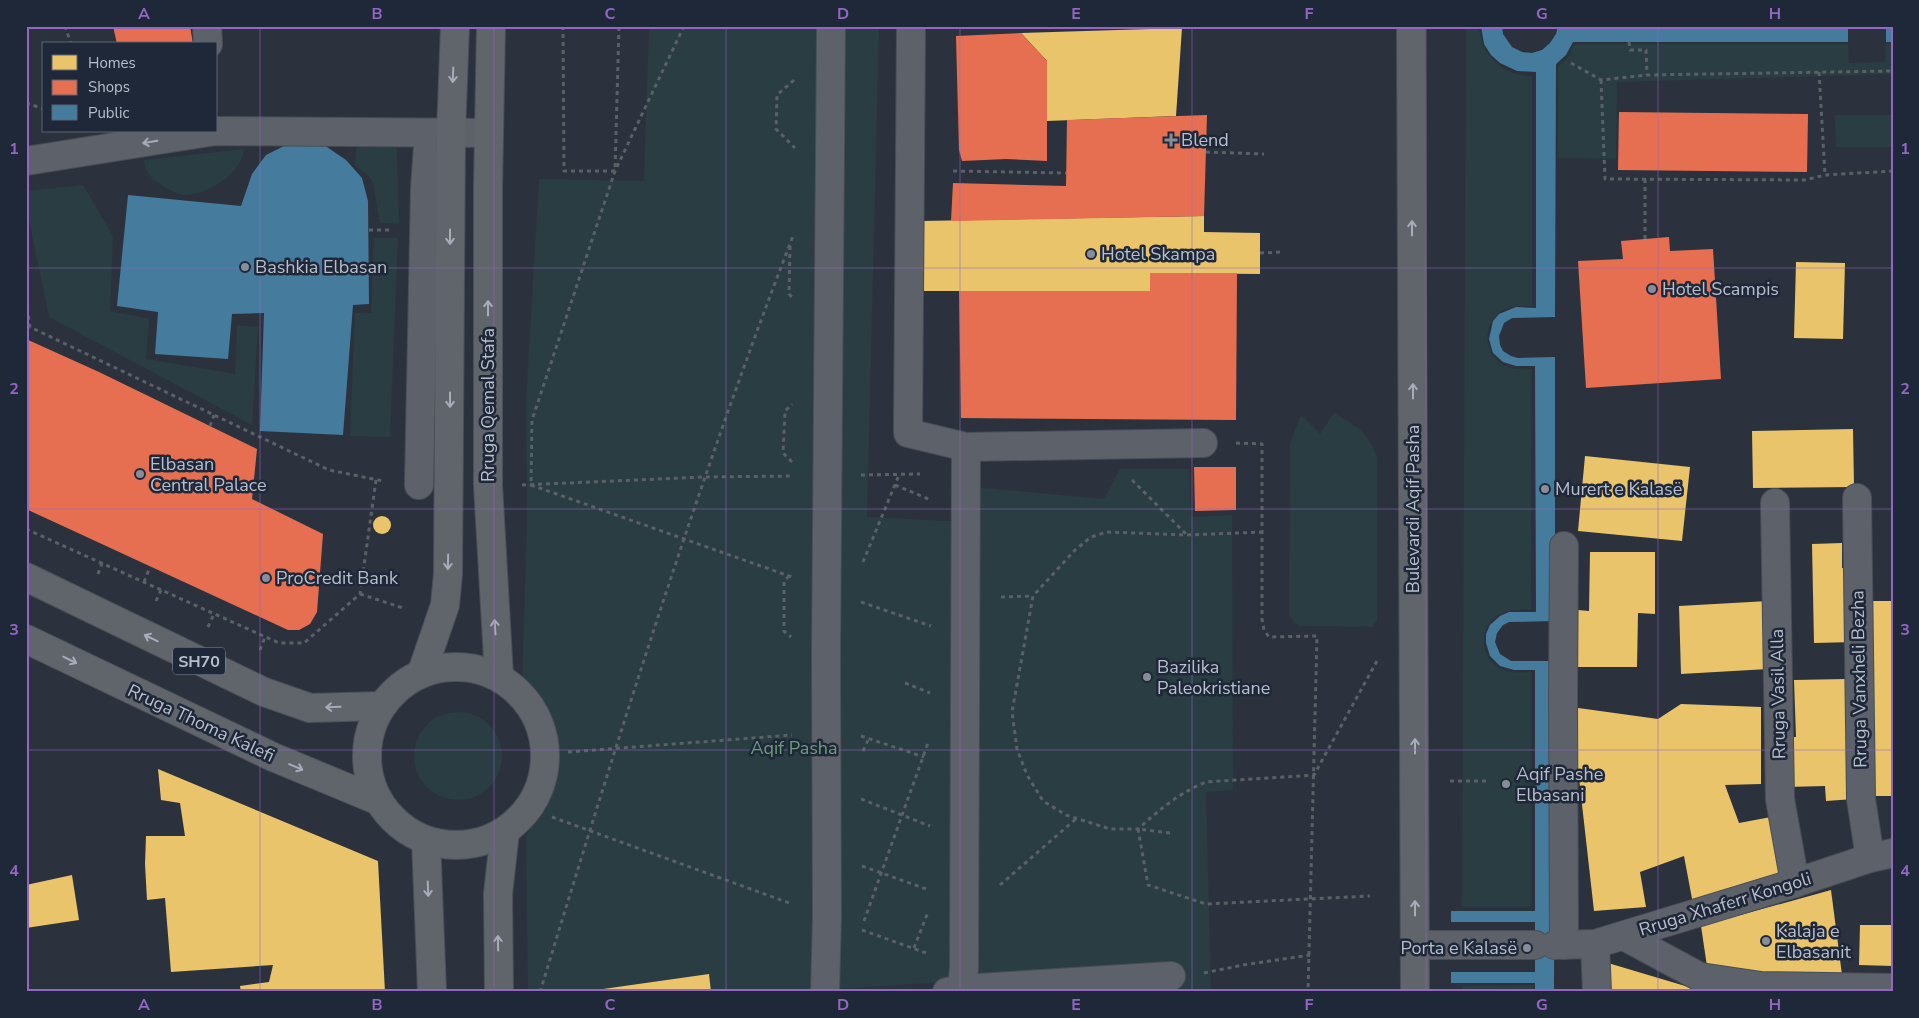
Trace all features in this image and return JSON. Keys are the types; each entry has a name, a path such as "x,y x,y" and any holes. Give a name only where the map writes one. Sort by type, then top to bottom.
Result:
{"main road":[{"path":"422,672 445,605 448,574 440,133 455,26"},
{"name":"Rruga Qemal Stafa","path":"491,26 488,133 488,485 498,676"},
{"name":"Bulevardi Aqif Pasha","path":"1411,26 1415,992"},
{"name":"SH70","path":"26,577 264,692 310,708 382,706"},
{"name":"Rruga Thoma Kalefi","path":"26,639 273,757 379,801"},
{"path":"448,666 474,668 498,676 518,690 532,708 542,730 546,753 542,782 529,808 505,831 480,842 453,846 426,840 407,831 391,818 379,801 370,778 367,753 371,728 382,706 399,686 422,672 448,666"},
{"path":"499,992 498,894 505,831"},
{"path":"426,840 432,992"}],"street":[{"path":"207,26 208,42"},
{"path":"824,992 827,917 830,26"},
{"path":"911,26 908,433 967,460 1203,444"},
{"path":"218,131 488,133"},
{"path":"26,160 208,132"},
{"path":"419,485 425,188 440,133"},
{"path":"967,460 964,911 959,985 1183,975"},
{"name":"Rruga Vanxheli Bezha","path":"1857,498 1861,799 1881,856"},
{"name":"Rruga Vasil Alla","path":"1775,503 1780,800 1795,883"},
{"path":"1551,945 1563,696 1564,546"},
{"name":"Rruga Xhaferr Kongoli","path":"1416,945 1596,944 1881,856"},
{"path":"1624,936 1700,977 1761,986 1893,988"},
{"path":"1596,944 1598,992"}],"path":[{"path":"65,26 70,42"},
{"path":"563,26 564,171 615,171"},
{"path":"615,171 619,26"},
{"path":"531,485 532,420 615,171 684,26"},
{"path":"1629,42 1630,50 1646,50 1647,75"},
{"path":"1571,63 1601,80 1647,75 1893,71"},
{"path":"1819,72 1825,175"},
{"path":"1601,80 1605,179 1805,180 1825,175 1893,171"},
{"path":"26,103 42,107"},
{"path":"1206,152 1264,154"},
{"path":"953,171 1066,173"},
{"path":"1645,179 1645,239"},
{"path":"540,992 615,747 704,476 794,235"},
{"path":"1260,253 1282,252"},
{"path":"26,300 30,327 329,470 376,480 419,485"},
{"path":"210,426 214,415"},
{"path":"1247,443 1262,444 1262,619 1264,630 1269,637 1317,636 1308,992"},
{"path":"521,485 704,476 828,475 967,460"},
{"path":"1127,475 1187,535"},
{"path":"26,529 279,644 304,643 360,594 376,480"},
{"path":"531,485 966,638"},
{"path":"1170,833 1138,829 1110,829 1066,815 1043,801 1027,775 1017,749 1012,712 1033,596 1074,550 1091,537 1107,532 1187,535 1263,532"},
{"path":"144,582 150,566"},
{"path":"360,594 403,608"},
{"path":"206,633 214,614"},
{"path":"257,656 265,637"},
{"path":"1314,775 1378,659"},
{"path":"568,752 827,732"},
{"path":"854,733 965,771"},
{"path":"929,740 861,929 959,985"},
{"path":"1138,829 1167,803 1191,788 1206,782 1314,775"},
{"path":"1447,782 1487,781"},
{"path":"853,796 938,830"},
{"path":"552,817 827,917"},
{"path":"861,866 881,873 964,911 1077,818"},
{"path":"1138,829 1148,885 1206,904 1370,896"},
{"path":"1183,975 1310,955"},
{"path":"1212,992 1243,991"}],"green space":[{"name":"Aqif Pasha","path":"649,26 879,26 867,517 971,522 973,487 1104,499 1120,469 1189,469 1191,517 1232,515 1233,790 1206,792 1211,992 974,992 973,980 792,992 528,992 526,837 550,793 551,723 522,680 527,523 526,401 539,179 644,181"},
{"path":"1466,26 1479,26 1480,37 1484,46 1495,62 1512,73 1532,76 1532,306 1518,306 1505,309 1491,322 1487,339 1493,356 1499,362 1514,369 1531,369 1531,609 1507,611 1495,617 1485,632 1484,641 1485,650 1495,665 1510,672 1531,672 1531,907 1462,907"},
{"path":"1574,44 1848,44 1849,63 1886,62 1886,44 1893,44 1893,74 1617,82 1616,159 1558,158 1558,66 1567,58"},
{"path":"1835,115 1893,115 1893,147 1836,147"},
{"path":"360,145 394,145 397,150 399,224 380,223 373,183 370,177 355,165 356,149"},
{"path":"244,149 237,167 221,182 202,192 182,195 157,182 147,171 144,160"},
{"path":"83,185 113,236 110,311 149,319 146,359 235,374 237,325 258,327 252,425 49,317 26,205 26,191"},
{"path":"374,238 398,238 390,437 350,436 355,313 371,313"},
{"path":"1334,413 1355,426 1366,436 1377,458 1377,620 1372,627 1300,626 1289,615 1290,443 1301,415 1320,434"},
{"path":"458,712 475,715 489,725 499,739 502,756 499,773 489,787 475,797 458,800 441,797 427,787 417,773 414,756 417,739 427,725 441,715"},
{"path":"1533,985 1533,992 1463,992 1463,986"}],"building: Homes":[{"path":"1182,28 1176,116 1047,121 1047,61 1021,33"},
{"name":"Hotel Skampa","path":"1204,216 1204,232 1260,233 1260,274 1150,273 1150,291 921,291 921,221"},
{"path":"1796,262 1845,263 1843,339 1794,338"},
{"path":"1853,429 1854,487 1753,488 1752,431"},
{"path":"1585,456 1690,467 1682,541 1578,531"},
{"path":"382,516 390,521 391,525 386,533 382,534 374,529 373,525 378,517"},
{"path":"1842,543 1842,568 1854,568 1855,642 1814,643 1812,544"},
{"path":"1590,552 1655,552 1655,614 1638,613 1637,667 1577,667 1578,610 1589,611"},
{"path":"1768,601 1768,669 1681,674 1679,606"},
{"path":"1863,601 1893,601 1893,796 1866,796"},
{"path":"1846,679 1854,799 1826,801 1825,786 1786,787 1784,737 1796,737 1794,680"},
{"path":"1681,704 1761,707 1761,784 1725,785 1739,823 1771,817 1783,873 1693,904 1684,856 1640,872 1646,907 1594,911 1571,707 1658,719"},
{"path":"158,769 378,861 385,992 241,992 240,986 269,982 273,965 171,972 165,898 147,900 146,836 185,836 180,803 161,800"},
{"path":"72,875 79,920 26,928 26,885"},
{"path":"1831,890 1842,975 1708,973 1701,926"},
{"path":"1860,925 1893,925 1893,966 1859,965"},
{"path":"1608,963 1702,991 1702,992 1609,992"},
{"path":"709,974 711,992 589,992 589,991"}],"building: Shops":[{"path":"113,26 190,26 193,42 117,42"},
{"path":"1021,33 1047,61 1047,161 1006,159 962,161 959,150 956,36"},
{"path":"1619,112 1808,114 1807,172 1618,170"},
{"path":"1207,115 1204,216 951,221 953,183 1066,186 1067,120"},
{"name":"Hotel Scampis","path":"1669,237 1670,251 1713,249 1721,379 1586,388 1578,261 1623,259 1621,241"},
{"path":"1150,273 1237,273 1236,420 961,418 959,291 1150,291"},
{"name":"Elbasan Central Palace","path":"26,339 99,372 257,449 252,499 323,534 317,612 310,624 299,630 288,630 26,509"},
{"path":"1194,467 1236,467 1236,510 1195,511"}],"building: Public":[{"name":"Murert e Kalasë","path":"1481,26 1502,26 1503,34 1512,47 1522,52 1532,53 1542,50 1550,43 1556,34 1558,26 1577,26 1577,28 1832,28 1832,26 1848,26 1848,42 1573,42 1566,55 1556,64 1555,317 1512,318 1504,323 1499,336 1503,351 1511,356 1518,358 1555,357 1555,621 1509,622 1503,625 1497,633 1495,642 1500,654 1511,661 1555,661 1554,992 1535,992 1535,983 1451,983 1451,972 1535,972 1535,922 1451,922 1451,911 1535,911 1535,670 1514,670 1500,666 1490,656 1486,643 1486,634 1490,625 1500,616 1509,612 1536,612 1535,366 1516,366 1503,362 1493,353 1489,339 1493,321 1499,314 1516,307 1536,308 1536,72 1517,71 1500,63 1491,55 1484,44"},
{"path":"1886,26 1893,26 1893,42 1886,42"},
{"name":"Bashkia Elbasan","path":"303,142 324,145 346,160 362,178 368,201 369,304 353,305 343,435 260,431 264,313 232,314 228,359 155,354 158,312 117,306 128,195 241,206 252,174 266,155 284,146"}],"place":[{"name":"Blend","path":"1171,140"},
{"name":"Hotel Skampa","path":"1091,254"},
{"name":"Bashkia Elbasan","path":"245,267"},
{"name":"Hotel Scampis","path":"1652,289"},
{"name":"Elbasan Central Palace","path":"140,474"},
{"name":"Murert e Kalasë","path":"1545,489"},
{"name":"ProCredit Bank","path":"266,578"},
{"name":"Bazilika Paleokristiane","path":"1147,677"},
{"name":"Aqif Pashe Elbasani","path":"1506,784"},
{"name":"Kalaja e Elbasanit","path":"1766,941"},
{"name":"Porta e Kalasë","path":"1527,948"}]}
